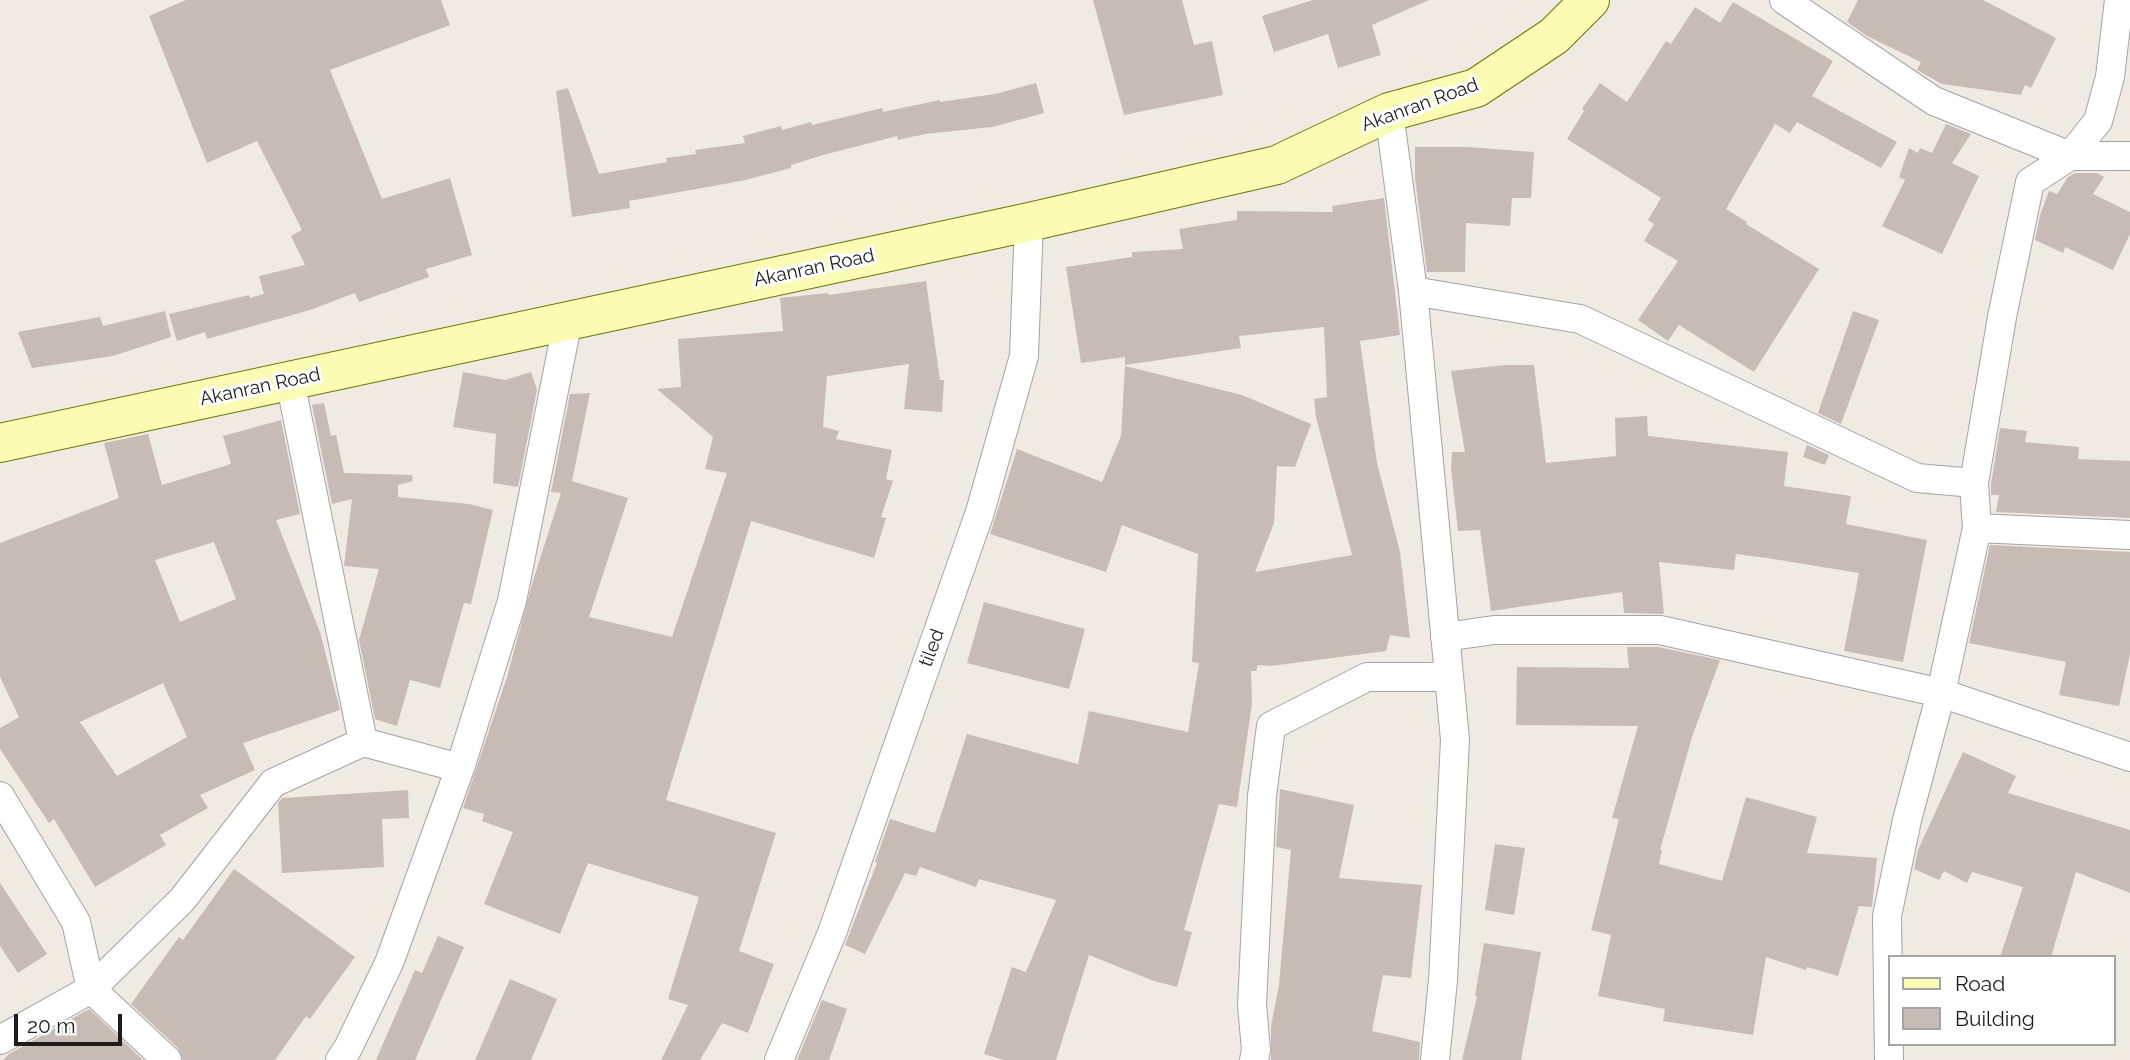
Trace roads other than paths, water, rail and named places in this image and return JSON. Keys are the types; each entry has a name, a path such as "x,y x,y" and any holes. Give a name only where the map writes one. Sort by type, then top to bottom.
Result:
{"main road":[{"name":"Akanran Road","path":"0,443 1029,222 1277,165 1389,112 1476,88 1554,36 1590,0"}],"street":[{"path":"1784,0 1934,101 2070,156 2130,156"},
{"path":"1888,955 1888,916 1977,528 1975,483 2001,317 2030,182 2070,156 2098,121 2110,78 2119,0"},
{"path":"1389,112 1413,291 1455,740 1443,980 1435,1060"},
{"name":"tiled","path":"779,1060 832,933 981,512 1024,356 1029,222"},
{"path":"1413,291 1580,320 1917,478 1975,483"},
{"path":"340,1060 389,963 460,768 512,601 568,320"},
{"path":"290,381 362,743"},
{"path":"1977,528 2130,536"},
{"path":"1445,637 1493,630 1660,630 1941,693 2130,757"},
{"path":"1254,1060 1256,1050 1252,1005 1262,796 1271,726 1367,677 1449,677"},
{"path":"0,1040 91,989 182,900 273,783 362,743 460,768"},
{"path":"0,796 76,922 91,989 167,1060"}]}
